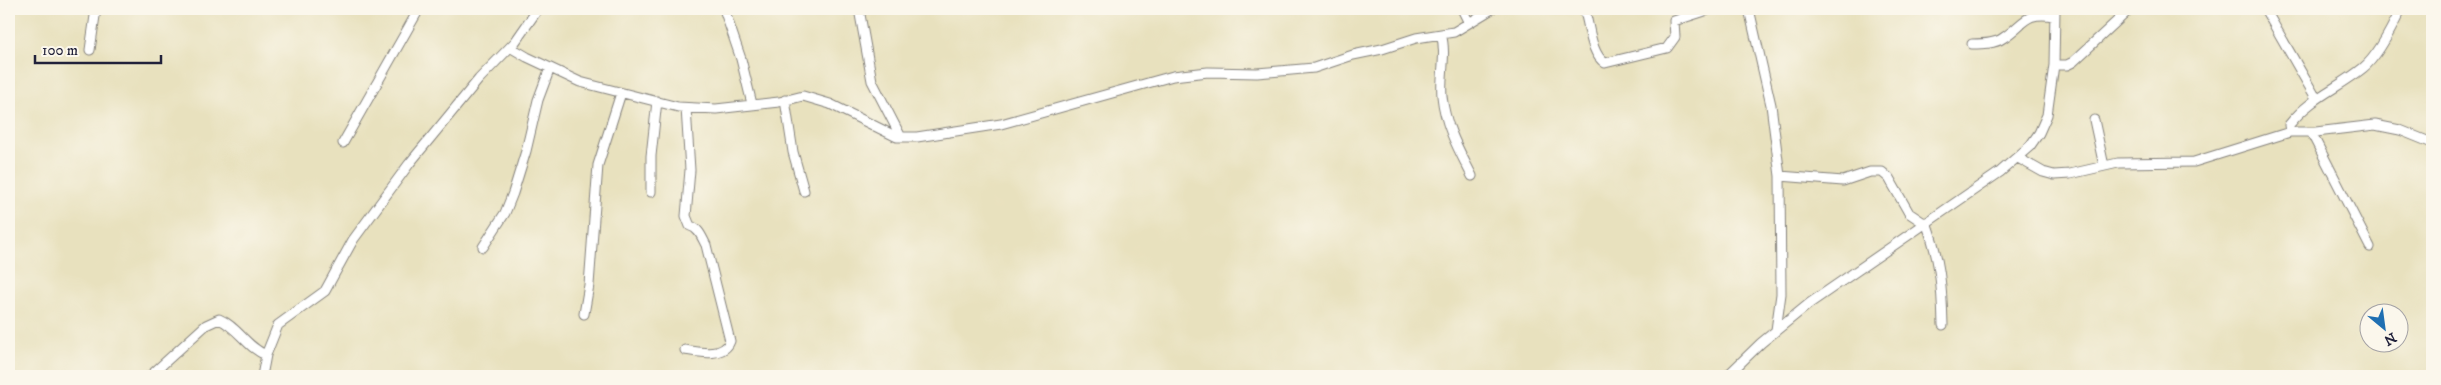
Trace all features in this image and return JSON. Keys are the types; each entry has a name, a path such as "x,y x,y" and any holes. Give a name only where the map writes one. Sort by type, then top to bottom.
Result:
{"street":[{"path":"90,50 96,9"},
{"path":"343,143 419,9"},
{"path":"530,19 532,9"},
{"path":"262,376 266,355 278,325 325,291 353,240 409,164 479,79 510,46 538,9"},
{"path":"724,9 741,59 752,104"},
{"path":"858,9 872,82 901,137"},
{"path":"1462,9 1469,23"},
{"path":"510,46 580,82 686,108 716,109 785,100 798,96 816,98 901,137 990,126 1081,103 1173,76 1208,72 1257,73 1314,68 1416,38 1454,32 1492,9"},
{"path":"1584,9 1595,48 1600,60 1605,63 1667,48 1675,36 1674,21 1711,9"},
{"path":"1749,9 1771,105 1780,176 1781,294 1776,330"},
{"path":"2054,65 2066,65 2073,62 2130,9"},
{"path":"2265,9 2316,98"},
{"path":"2290,132 2290,125 2299,112 2316,98 2364,67 2401,9"},
{"path":"1727,376 1776,330 1810,303 2018,158 2039,134 2047,115 2054,65 2055,12 2035,14 2023,20 1998,41 1972,44"},
{"path":"1441,34 1443,46 1442,97 1453,140 1472,176"},
{"path":"483,247 506,213 526,152 538,100 550,68"},
{"path":"584,314 589,285 598,165 620,92"},
{"path":"785,100 793,152 804,191"},
{"path":"651,192 651,156 657,101"},
{"path":"685,350 719,351 727,347 730,341 706,245 694,227 690,226 686,216 690,170 686,108"},
{"path":"2094,120 2104,166"},
{"path":"2018,158 2043,172 2054,175 2078,173 2104,166 2134,162 2165,164 2194,162 2290,132 2311,132 2375,125 2400,130 2432,143"},
{"path":"2311,132 2370,247"},
{"path":"1780,176 1843,181 1870,172 1882,172 1889,178 1909,214 1925,223 1937,254 1942,282 1943,325"},
{"path":"150,376 206,325 219,320 229,323 258,352 266,355"}]}
